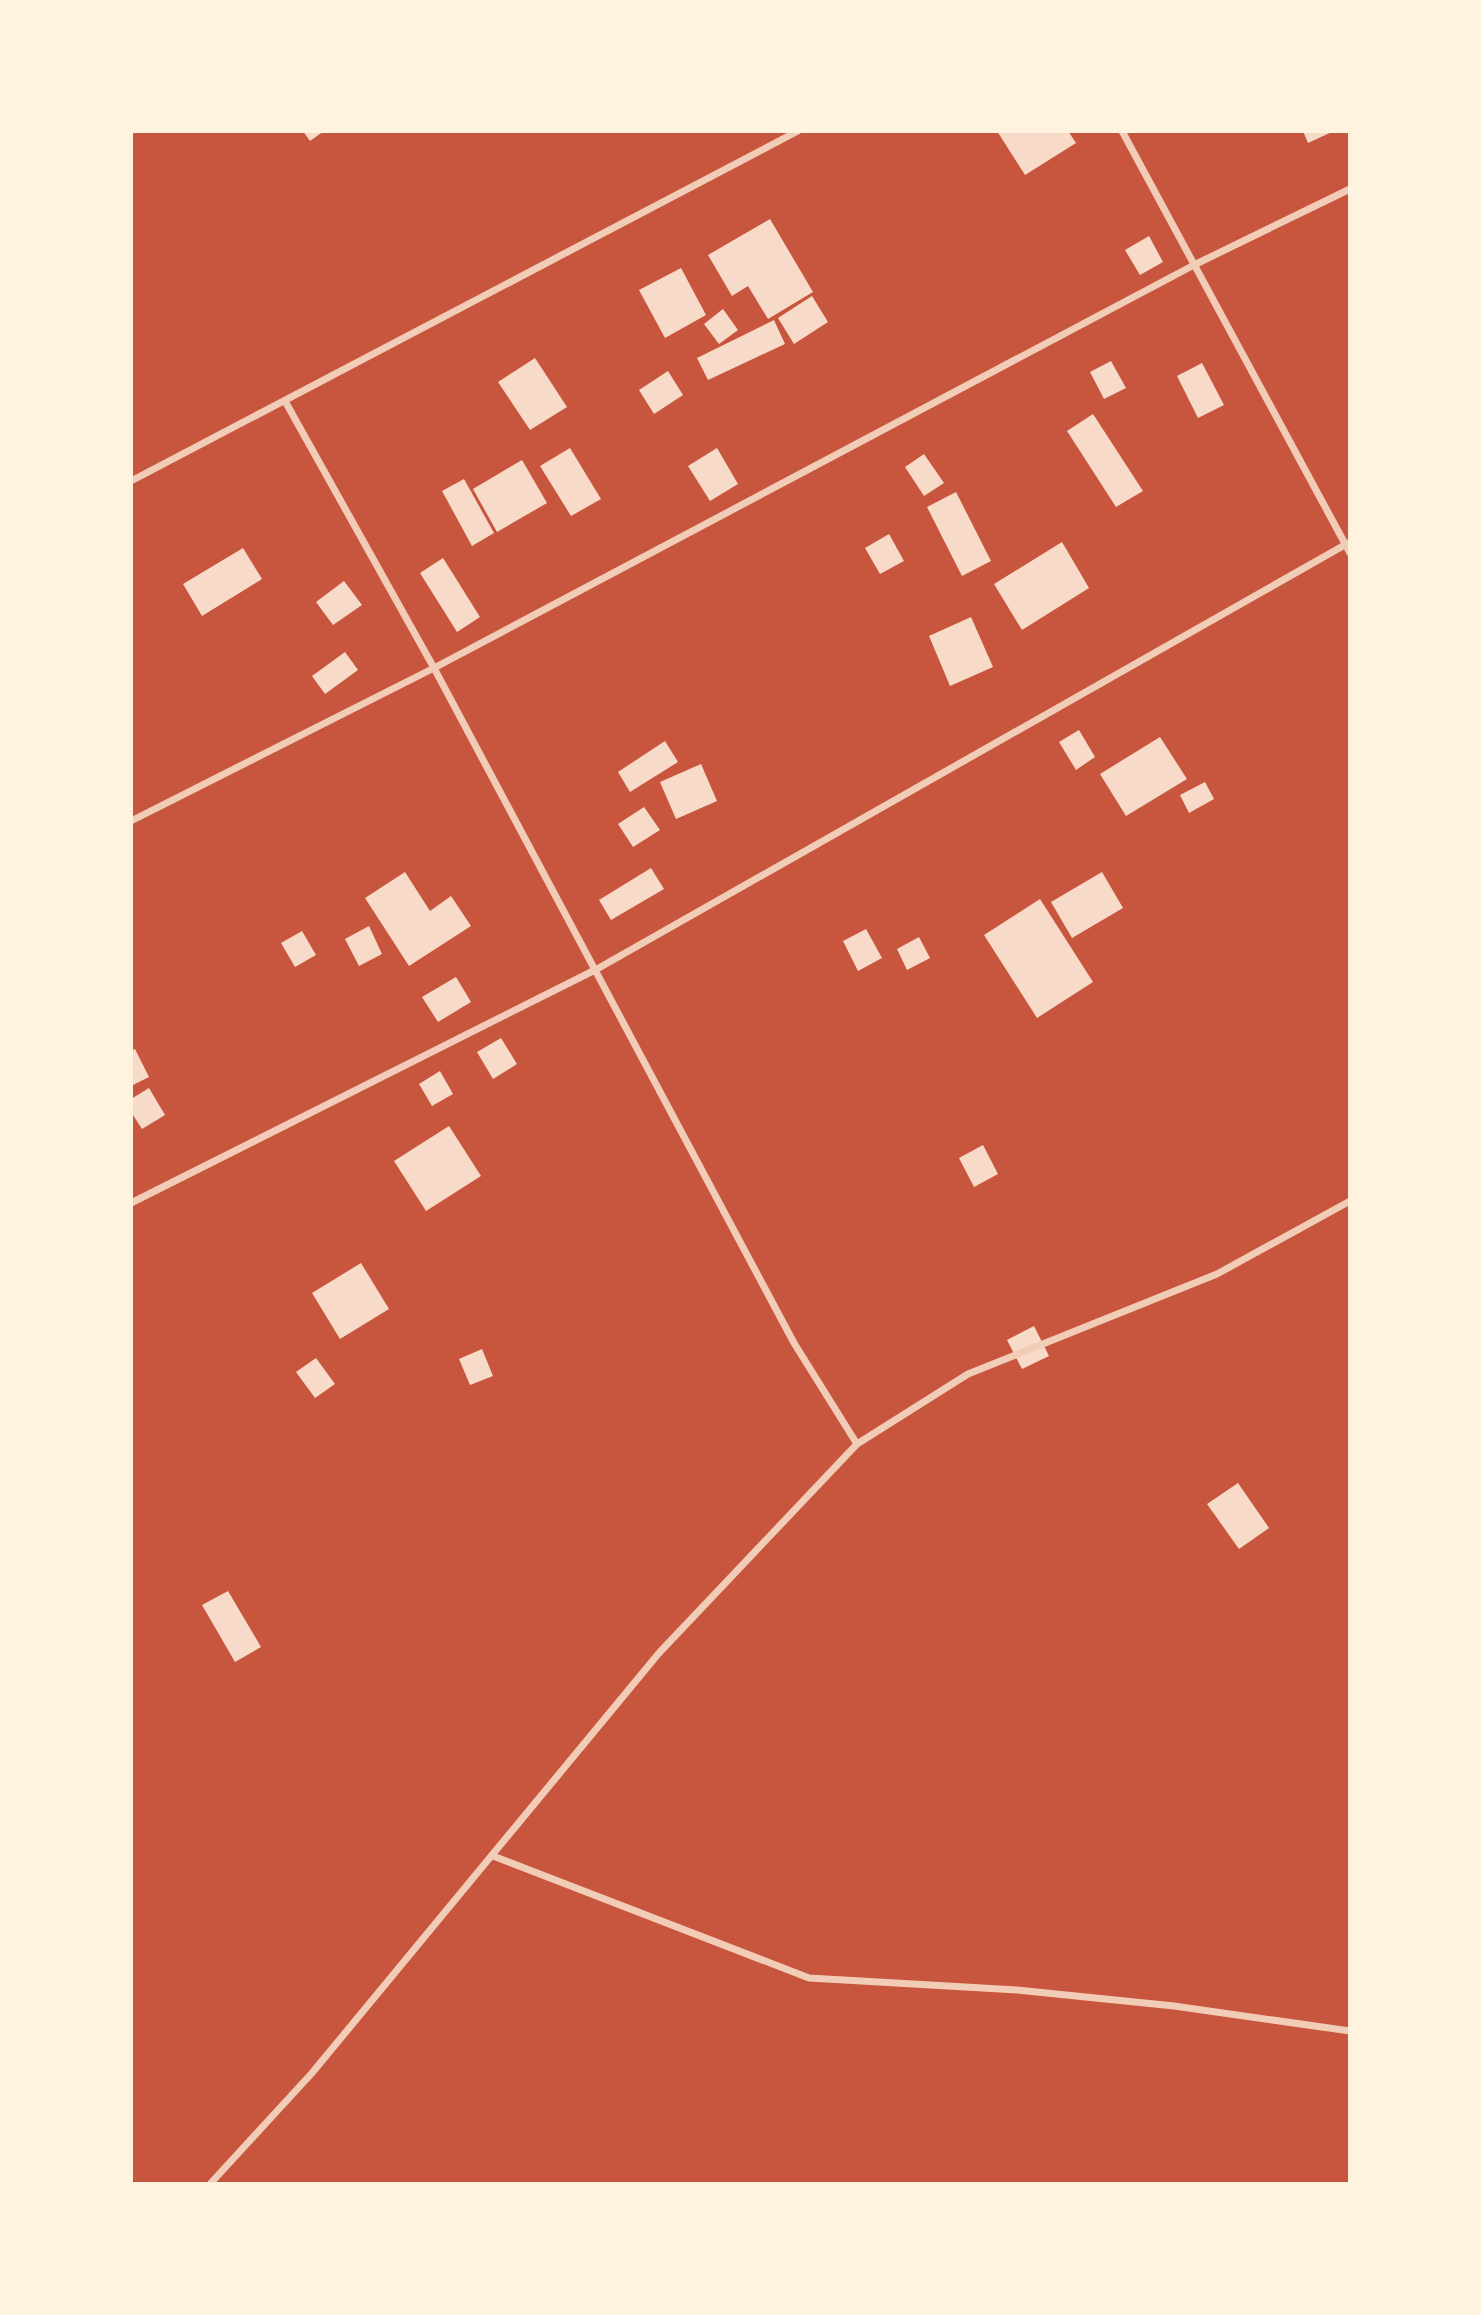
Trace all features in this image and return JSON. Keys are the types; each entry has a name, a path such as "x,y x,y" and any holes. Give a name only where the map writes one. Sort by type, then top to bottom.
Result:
{"street":[{"path":"131,481 798,131"},
{"path":"1122,131 1347,543 1350,553"},
{"path":"131,821 435,668 1194,265 1350,189"},
{"path":"285,401 435,668 794,1343 858,1444"},
{"path":"131,1203 597,969 1347,543"},
{"path":"210,2184 312,2073 660,1653 858,1444 968,1374 1217,1274 1350,1201"},
{"path":"493,1856 809,1978 1030,1991 1174,2006 1350,2031"}],"building":[{"path":"303,131 324,131 310,141"},
{"path":"997,131 1068,131 1076,143 1025,175"},
{"path":"1303,131 1334,131 1308,143"},
{"path":"770,219 813,292 768,319 748,286 732,296 708,255"},
{"path":"1149,236 1163,262 1140,275 1125,250"},
{"path":"681,268 706,315 665,338 639,290"},
{"path":"812,296 828,322 794,344 778,318"},
{"path":"723,309 738,330 719,344 704,324"},
{"path":"774,320 785,344 708,380 697,358"},
{"path":"535,358 567,407 530,430 498,382"},
{"path":"1111,361 1126,388 1104,399 1090,372"},
{"path":"1202,363 1224,405 1198,418 1177,376"},
{"path":"668,371 683,395 654,414 639,390"},
{"path":"1093,414 1143,491 1116,507 1067,431"},
{"path":"570,448 601,499 571,516 540,466"},
{"path":"717,448 738,484 710,501 688,466"},
{"path":"924,454 944,483 924,496 905,467"},
{"path":"522,460 547,503 497,532 473,489"},
{"path":"464,479 494,533 472,546 442,491"},
{"path":"956,492 991,561 962,576 927,507"},
{"path":"889,534 904,561 880,574 865,548"},
{"path":"1062,542 1089,588 1022,630 994,584"},
{"path":"243,548 262,579 202,616 183,584"},
{"path":"443,558 480,617 457,632 420,573"},
{"path":"344,581 362,605 333,625 316,602"},
{"path":"971,617 993,667 950,686 929,636"},
{"path":"345,652 358,670 325,694 312,676"},
{"path":"1079,730 1095,757 1076,770 1059,742"},
{"path":"1160,737 1187,779 1126,816 1100,774"},
{"path":"665,741 678,762 630,792 618,772"},
{"path":"701,764 717,801 676,819 660,782"},
{"path":"1205,782 1214,799 1189,813 1180,795"},
{"path":"644,807 660,830 633,847 618,824"},
{"path":"651,868 664,889 611,920 599,900"},
{"path":"405,872 430,911 451,896 471,926 409,966 365,898"},
{"path":"1102,872 1123,908 1072,938 1051,902"},
{"path":"1040,899 1093,982 1037,1018 984,935"},
{"path":"369,926 382,954 359,966 345,939"},
{"path":"866,929 882,958 858,971 843,941"},
{"path":"302,931 316,955 295,967 281,943"},
{"path":"919,937 930,958 907,970 897,949"},
{"path":"456,977 471,1002 438,1022 422,997"},
{"path":"501,1038 517,1064 493,1079 477,1052"},
{"path":"135,1049 149,1077 131,1086 131,1051"},
{"path":"440,1071 453,1094 432,1106 419,1084"},
{"path":"149,1088 165,1115 142,1129 131,1112 131,1099"},
{"path":"449,1126 481,1176 426,1211 394,1161"},
{"path":"983,1145 998,1174 974,1187 959,1158"},
{"path":"361,1263 389,1309 340,1339 312,1293"},
{"path":"1034,1326 1049,1356 1022,1369 1007,1340"},
{"path":"482,1349 493,1376 470,1385 459,1359"},
{"path":"316,1358 335,1384 315,1398 296,1372"},
{"path":"1238,1483 1269,1528 1239,1549 1207,1504"},
{"path":"228,1591 261,1647 235,1662 202,1605"}]}
